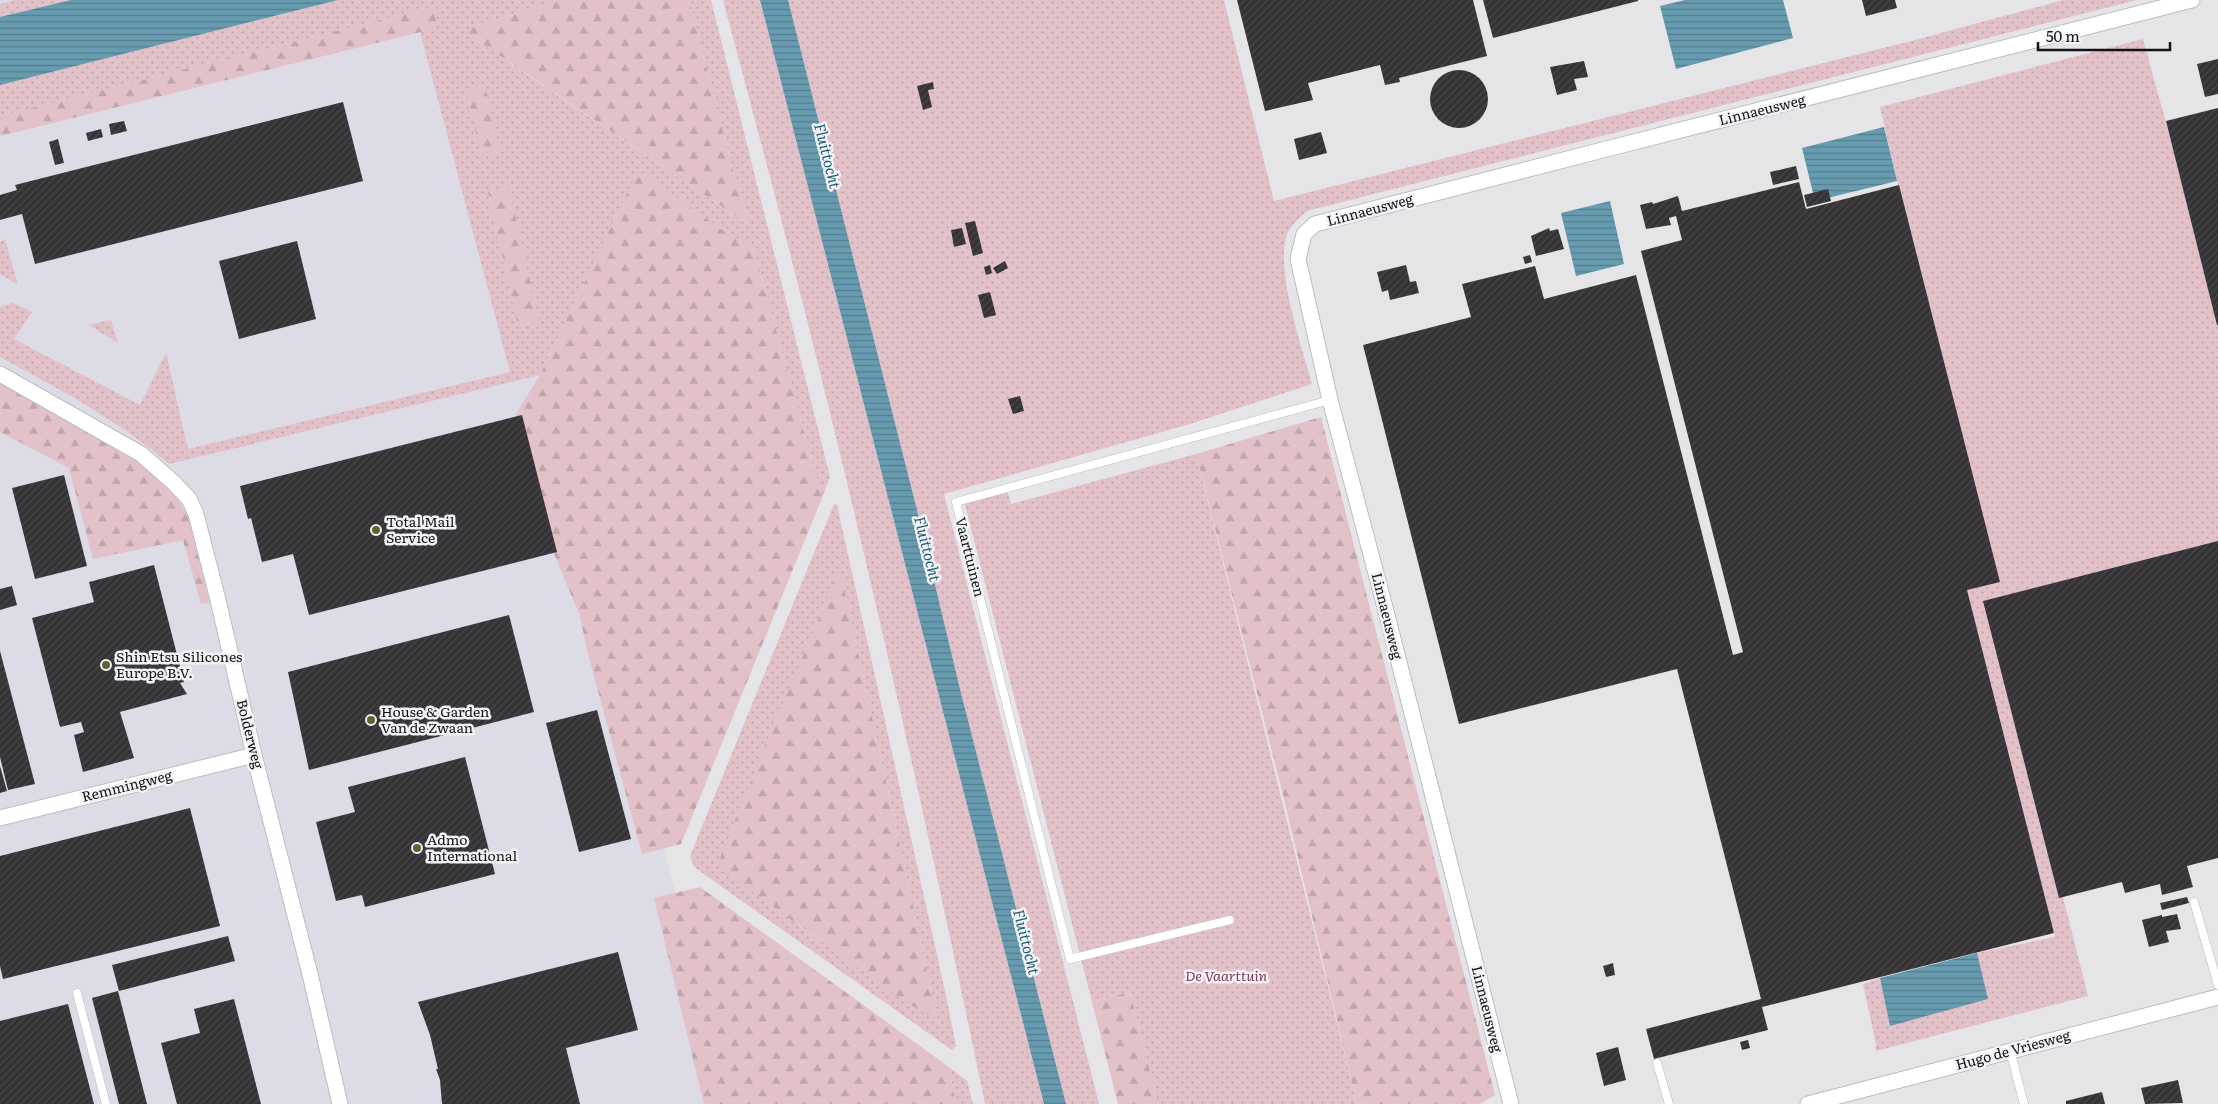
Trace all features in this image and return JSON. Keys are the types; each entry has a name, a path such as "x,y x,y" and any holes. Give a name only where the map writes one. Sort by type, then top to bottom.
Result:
{"street":[{"name":"Linnaeusweg","path":"1511,1104 1386,611 1330,400 1298,259 1304,234 1315,224 1661,134 1776,107 2192,0"},
{"name":"Bolderweg","path":"0,374 141,454 189,499 196,514 254,755 310,974 340,1104"},
{"name":"Remmingweg","path":"0,818 254,755"},
{"name":"Hugo de Vriesweg","path":"1808,1104 2218,997"}],"lane":[{"name":"Vaarttuinen","path":"1230,920 1070,959 956,502 1330,400"},
{"path":"2194,902 2218,985"},
{"path":"76,993 106,1104"},
{"path":"2010,1050 2024,1104"},
{"path":"1657,1063 1669,1104"}],"shaded area":[{"path":"0,0 436,0 732,1104 0,1104"}],"green space":[{"path":"15,0 71,0 0,17 0,4"},
{"path":"338,0 561,0 471,27 504,59 746,223 748,219 733,170 689,0 711,0 830,477 822,498 754,249 724,231 638,171 540,375 169,464 109,419 0,357 0,307 13,303 32,312 14,339 140,405 166,353 188,449 510,372 420,32 437,28 435,6 0,116 0,85","holes":["485,85 482,156 466,89","488,192 539,321 518,326"]},
{"path":"561,0 689,0 733,170 748,219 746,223 468,34 471,27"},
{"path":"723,0 760,0 1044,1104 985,1104 926,826 863,548 795,273"},
{"path":"788,0 1224,0 1274,201 1919,39 2063,0 2137,0 1307,211 1288,231 1284,250 1284,268 1291,309 1312,384 1190,424 944,494 1099,1104 1066,1104"},
{"path":"435,6 437,28 0,136 0,116"},
{"path":"2143,39 2218,312 2218,542 1988,600 2088,996 1876,1051 1863,984 1880,978 1890,1025 1987,999 1977,953 2055,937 1964,587 1998,579 1880,107"},
{"path":"485,85 500,152 481,156 466,89"},
{"path":"638,170 724,231 754,249 822,498 681,844 642,854 587,650 580,616 552,549 516,414 540,375"},
{"path":"509,187 539,321 518,326 488,192"},
{"path":"5,239 18,285 0,274 0,242"},
{"path":"111,320 118,343 89,325"},
{"path":"0,383 135,458 175,494 193,525 215,603 201,604 183,540 93,559 69,468 0,432"},
{"path":"1321,417 1495,1095 1480,1104 1357,1104 1282,791 1196,454"},
{"name":"De Vaarttuin","path":"1196,454 1357,1104 1158,1104 1130,992 1092,1002 963,497 1006,486 1011,504"},
{"path":"834,504 837,505 956,1046 952,1050 694,867 690,856","holes":["842,577 938,1022 799,926 772,728"]},
{"path":"837,576 842,577 938,1022 894,994 717,866 772,728"},
{"path":"700,887 949,1067 956,1104 704,1104 654,898"},
{"path":"1130,992 1158,1104 1118,1104 1092,1002"},
{"path":"949,1067 967,1081 973,1104 956,1104"}],"water":[{"path":"71,0 338,0 0,85 0,17"},
{"name":"Fluittocht","path":"760,0 788,0 1066,1104 1044,1104"},
{"path":"1685,0 1783,0 1793,38 1676,69 1660,6"},
{"path":"1884,127 1897,181 1815,201 1802,148"},
{"path":"1610,201 1624,264 1576,276 1561,213"},
{"path":"1977,953 1988,999 1890,1026 1880,978"}],"building":[{"path":"1237,0 1473,0 1487,56 1399,78 1400,82 1385,85 1380,65 1308,83 1313,100 1265,111"},
{"path":"1483,0 1638,0 1638,1 1493,38"},
{"path":"1862,0 1895,0 1897,8 1866,16"},
{"path":"2218,59 2218,94 2205,97 2197,64"},
{"path":"1584,61 1588,77 1574,79 1577,90 1557,95 1550,67"},
{"path":"1459,70 1470,72 1483,83 1488,99 1486,110 1475,123 1459,128 1448,126 1435,115 1430,99 1432,88 1443,75"},
{"path":"933,82 934,89 928,90 932,107 923,110 917,86"},
{"path":"343,102 363,181 35,264 22,214 0,220 0,195 17,190 15,185"},
{"path":"2218,108 2218,325 2217,325 2166,121"},
{"path":"124,121 127,131 111,135 109,124"},
{"path":"101,129 103,137 88,141 86,133"},
{"path":"1321,132 1327,153 1299,160 1294,139"},
{"path":"58,139 64,163 55,165 49,142"},
{"path":"1796,166 1799,179 1773,185 1770,172"},
{"path":"1799,182 1806,209 1899,185 2000,582 1967,590 2054,933 1762,1007 1768,1030 1654,1059 1646,1029 1761,999 1677,669 1459,724 1363,345 1471,317 1462,284 1535,266 1544,299 1636,275 1733,655 1743,652 1641,251 1682,240 1676,216 1669,218 1671,225 1646,229 1640,205 1652,202 1653,204 1678,196 1682,211"},
{"path":"1828,189 1831,201 1807,207 1804,195"},
{"path":"975,221 983,253 973,256 965,223"},
{"path":"962,228 966,244 954,247 951,230"},
{"path":"1549,228 1550,231 1558,229 1564,249 1536,256 1531,236"},
{"path":"297,241 316,319 239,339 219,261"},
{"path":"1530,255 1532,262 1525,264 1523,257"},
{"path":"1005,261 1008,268 997,274 993,268"},
{"path":"990,265 992,273 986,275 984,267"},
{"path":"1406,265 1410,282 1416,281 1419,293 1390,300 1388,290 1382,292 1377,272"},
{"path":"990,292 996,315 984,318 978,295"},
{"path":"1020,396 1024,411 1013,414 1008,399"},
{"path":"522,415 557,552 309,615 293,554 262,562 251,518 248,519 240,486"},
{"path":"64,475 87,566 35,579 12,488"},
{"path":"2218,541 2218,858 2187,866 2193,887 2162,895 2160,884 2125,893 2122,882 2059,898 1983,601"},
{"path":"154,565 184,682 180,683 187,694 120,712 134,758 83,772 74,735 84,732 81,722 60,727 32,618 94,602 89,582"},
{"path":"12,586 17,605 0,610 0,589"},
{"path":"509,615 534,712 309,770 288,672"},
{"path":"0,651 35,784 8,790 0,757"},
{"path":"597,710 631,839 579,852 546,723"},
{"path":"465,757 495,874 365,907 362,895 336,901 316,822 355,812 348,787"},
{"path":"0,766 7,791 0,793"},
{"path":"190,808 220,926 3,979 0,966 0,856"},
{"path":"2187,897 2189,903 2162,910 2160,903"},
{"path":"2177,914 2181,929 2166,931 2169,942 2149,947 2142,920 2162,915 2162,917"},
{"path":"228,936 235,961 119,991 112,965"},
{"path":"618,952 638,1030 566,1048 580,1104 442,1104 440,1080 436,1069 438,1069 430,1035 418,1002"},
{"path":"1613,963 1615,975 1606,977 1603,966"},
{"path":"118,991 147,1104 119,1104 92,998"},
{"path":"234,999 261,1104 177,1104 161,1043 200,1033 194,1009"},
{"path":"68,1004 94,1104 0,1104 0,1021"},
{"path":"1748,1040 1750,1048 1742,1050 1740,1042"},
{"path":"1618,1047 1626,1080 1604,1086 1596,1053"},
{"path":"2178,1080 2183,1103 2145,1104 2141,1088"},
{"path":"2102,1092 2105,1104 2066,1104 2066,1101"}],"place":[{"name":"Total Mail Service","path":"376,530"},
{"name":"Shin Etsu Silicones Europe B.V.","path":"106,665"},
{"name":"House & Garden Van de Zwaan","path":"371,720"},
{"name":"Admo International","path":"417,848"}]}
